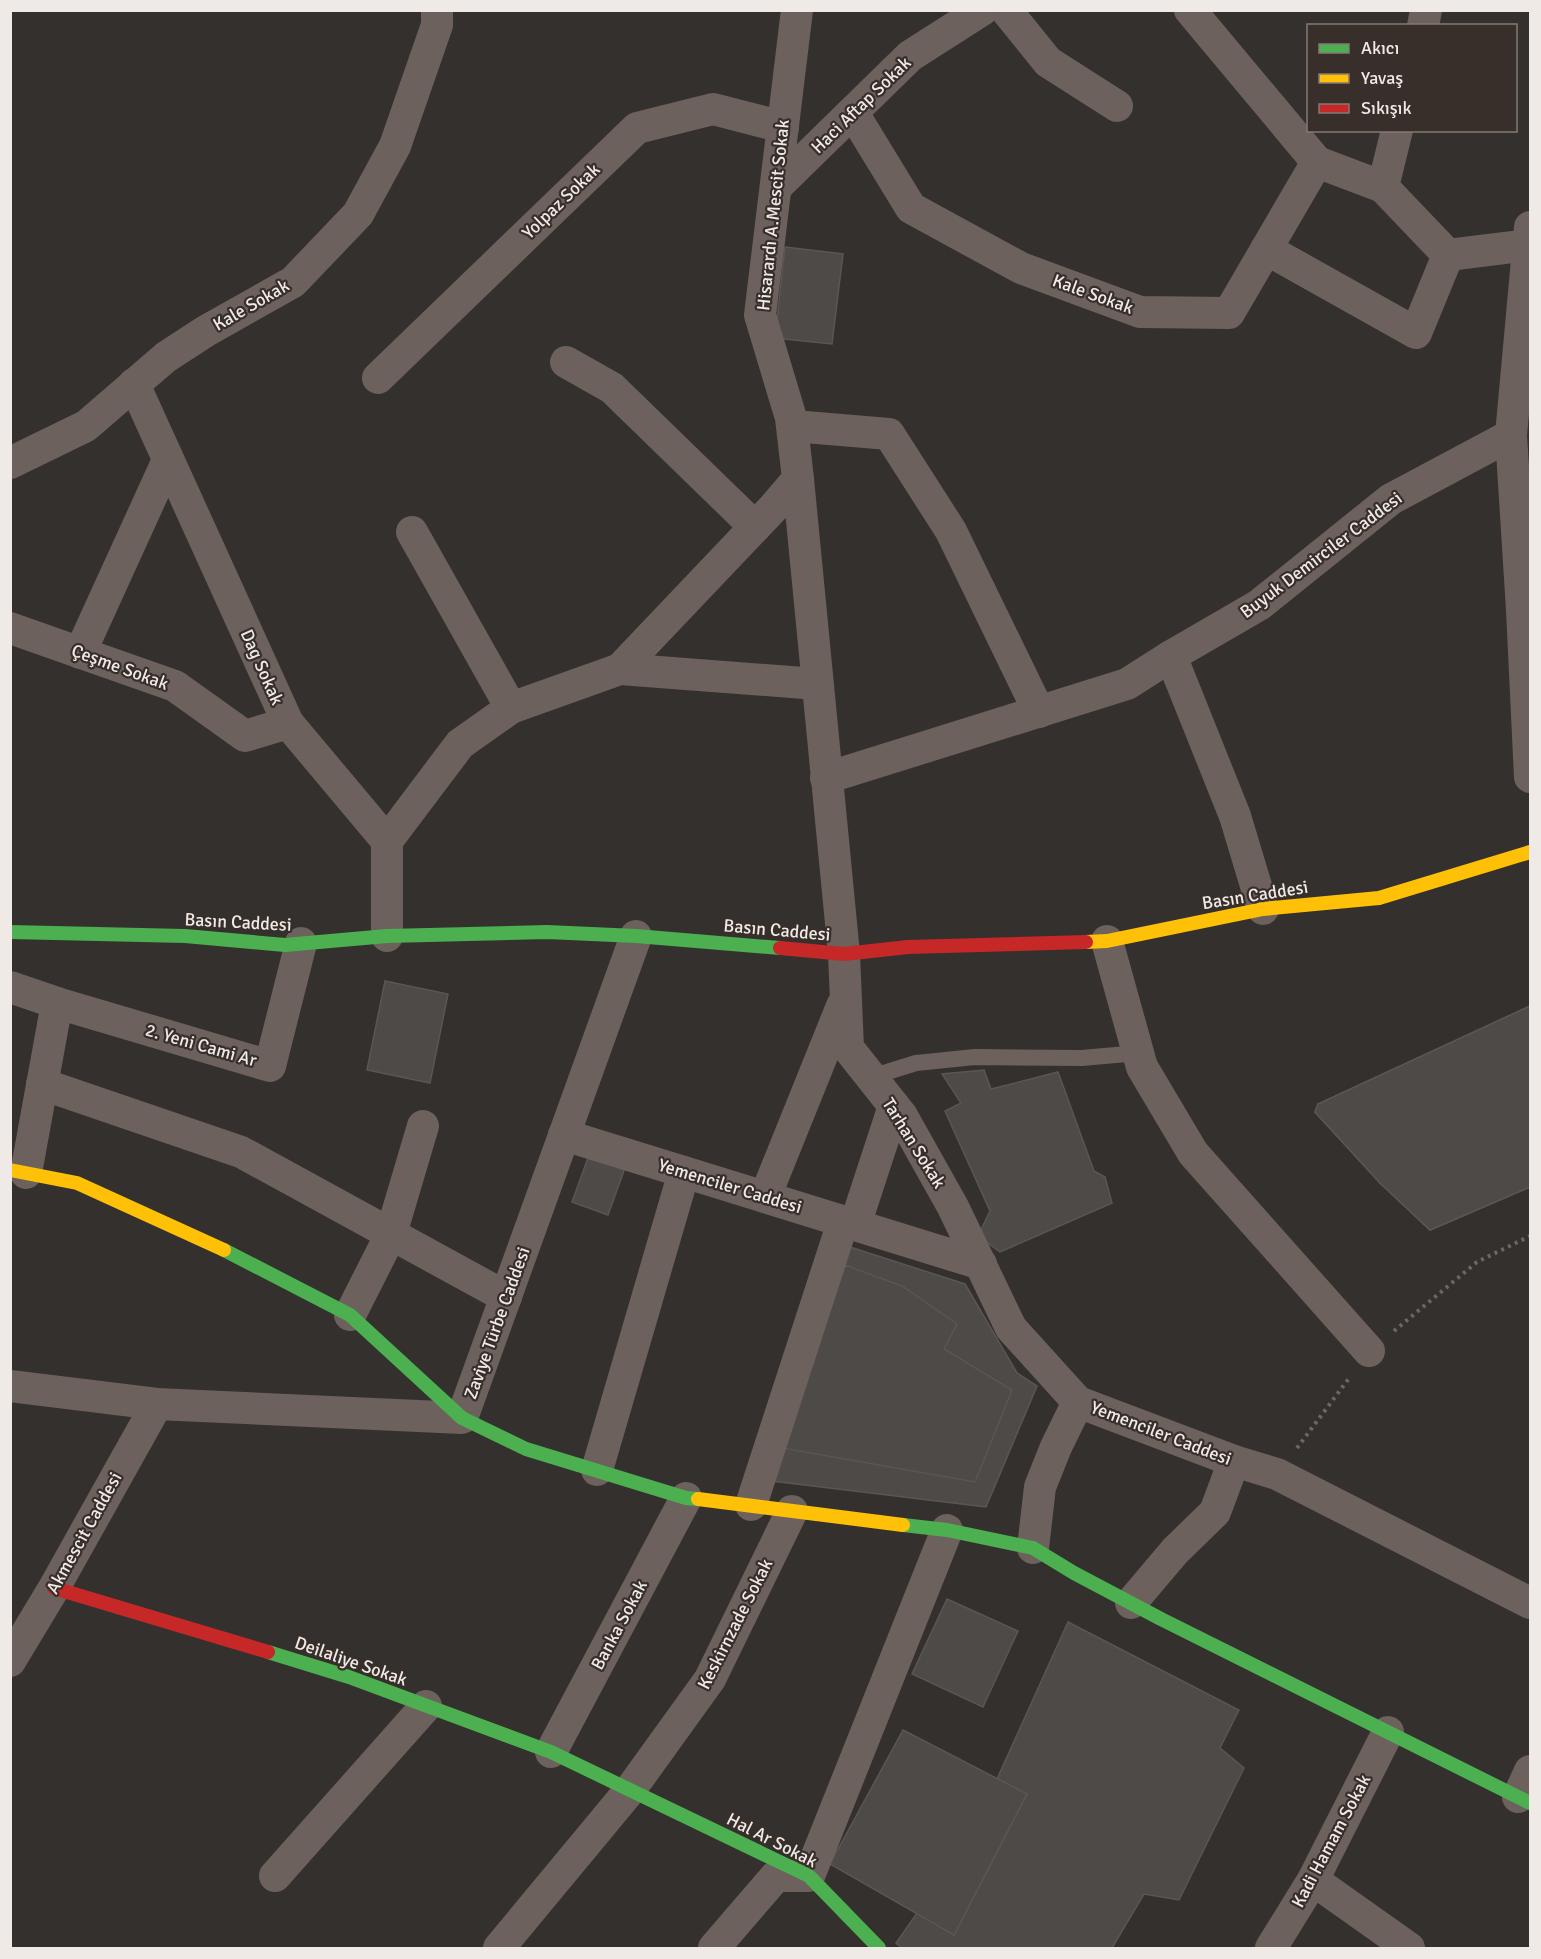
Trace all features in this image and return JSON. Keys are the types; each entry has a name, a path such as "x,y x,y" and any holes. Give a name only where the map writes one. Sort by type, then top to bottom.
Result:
{"street":[{"name":"Hisarardı A.Mescit Sokak","path":"797,10 760,315 793,426 817,684"},
{"name":"Haci Aftap Sokak","path":"776,187 910,56 982,10"},
{"path":"1006,10 1048,62 1117,106"},
{"path":"1190,10 1317,162 1383,187 1448,255"},
{"name":"Kale Sokak","path":"12,465 86,426 166,357 206,331 293,282 358,214 395,146 439,15"},
{"name":"Yolpaz Sokak","path":"378,378 637,128 713,109 783,127"},
{"name":"Kale Sokak","path":"853,113 910,208 1021,268 1140,312 1229,313 1317,162"},
{"path":"1383,187 1397,132"},
{"path":"1530,226 1511,435 1526,609 1530,777"},
{"path":"1448,255 1530,245"},
{"path":"1266,249 1416,333 1448,255"},
{"path":"566,362 612,388 755,527"},
{"name":"Dag Sokak","path":"134,384 288,723 387,841"},
{"path":"793,426 889,434 951,531 1039,712"},
{"name":"Buyuk Demirciler Caddesi","path":"826,778 1127,684 1259,605 1391,500 1511,435"},
{"path":"80,653 168,460"},
{"path":"620,669 798,479"},
{"path":"412,532 511,708"},
{"name":"Çeşme Sokak","path":"10,628 175,686 245,736 288,723"},
{"path":"1171,656 1235,816 1263,909"},
{"path":"387,936 387,841 460,744 511,708 620,669 817,684"},
{"name":"Tarhan Sokak","path":"817,684 844,954 848,1048 902,1116 953,1207 981,1264"},
{"name":"Basın Caddesi","path":"10,932 185,936 285,945 387,936 547,932 636,936 844,954 908,947 1107,941 1263,909 1379,898 1530,852"},
{"name":"Zaviye Türbe Caddesi","path":"10,1386 157,1404 462,1418 636,936"},
{"path":"1107,941 1142,1066 1193,1153 1369,1351"},
{"name":"2. Yeni Cami Ar","path":"10,987 270,1066 301,943"},
{"path":"765,1197 846,996"},
{"path":"57,1003 42,1084 18,1171 77,1183 235,1255 350,1315 462,1418 526,1449 686,1498 946,1530 1033,1548 1131,1603 1389,1732 1526,1790"},
{"path":"42,1084 241,1152 506,1297"},
{"path":"751,1505 849,1223 894,1106"},
{"path":"350,1315 391,1234 423,1126"},
{"name":"Yemenciler Caddesi","path":"564,1136 981,1264 1011,1328 1078,1402 1234,1461 1277,1474 1530,1603"},
{"path":"597,1470 684,1172"},
{"path":"1033,1548 1040,1487 1078,1402"},
{"name":"Akmescit Caddesi","path":"10,1661 54,1588 157,1404"},
{"path":"1131,1603 1174,1551 1215,1512 1234,1461"},
{"name":"Banka Sokak","path":"551,1752 686,1498"},
{"name":"Keskirnzade Sokak","path":"499,1948 630,1790 710,1679 792,1511"},
{"path":"714,1948 776,1876 809,1876 946,1530"},
{"name":"Deilaliye Sokak","path":"54,1588 349,1677 551,1752 630,1790"},
{"path":"275,1876 426,1706"},
{"name":"Kadi Hamam Sokak","path":"1271,1948 1313,1880 1389,1732"},
{"name":"Hal Ar Sokak","path":"630,1790 809,1876 879,1948"},
{"path":"1313,1880 1409,1948"}],"lane":[{"path":"871,1077 916,1063 975,1057 1082,1058 1138,1053"}],"building":[{"path":"785,247 843,254 832,344 775,338"},
{"path":"385,981 448,994 430,1083 367,1070"},
{"path":"1530,1006 1530,1055 1382,1120 1398,1144 1484,1110 1495,1133 1530,1115 1530,1187 1430,1230 1380,1183 1315,1112 1318,1104"},
{"path":"1530,1006 1530,1187 1430,1230 1380,1183 1315,1112 1318,1104"},
{"path":"984,1070 991,1089 1058,1072 1094,1171 1105,1177 1112,1203 1000,1252 978,1236 990,1211 945,1111 961,1103 942,1074"},
{"path":"589,1155 625,1168 608,1215 572,1202"},
{"path":"850,1247 965,1284 1017,1373 1037,1386 986,1507 772,1481"},
{"path":"845,1265 902,1286 957,1324 944,1349 1012,1390 975,1482 782,1448"},
{"path":"947,1599 1018,1631 983,1707 912,1674"},
{"path":"1068,1622 1239,1710 1220,1748 1244,1768 1179,1900 1144,1894 1112,1948 902,1948 896,1943 917,1913 954,1935 1027,1794 997,1779"},
{"path":"903,1730 1027,1794 954,1935 830,1864"}],"traffic: fast":[{"path":"10,932 185,936 285,945 387,936 547,932 636,936 780,948"},
{"path":"224,1250 350,1315 462,1418 526,1449 686,1498 698,1499"},
{"path":"903,1525 947,1530 1033,1548 1074,1573 1161,1619 1530,1803"},
{"path":"268,1652 349,1677 551,1752 809,1876 879,1948"}],"traffic: slow":[{"path":"1086,942 1107,941 1263,909 1379,898 1530,852"},
{"path":"10,1170 77,1183 224,1250"},
{"path":"698,1499 903,1525"}],"traffic: jam":[{"path":"780,948 844,954 908,947 1086,942"},
{"path":"54,1588 268,1652"}]}
